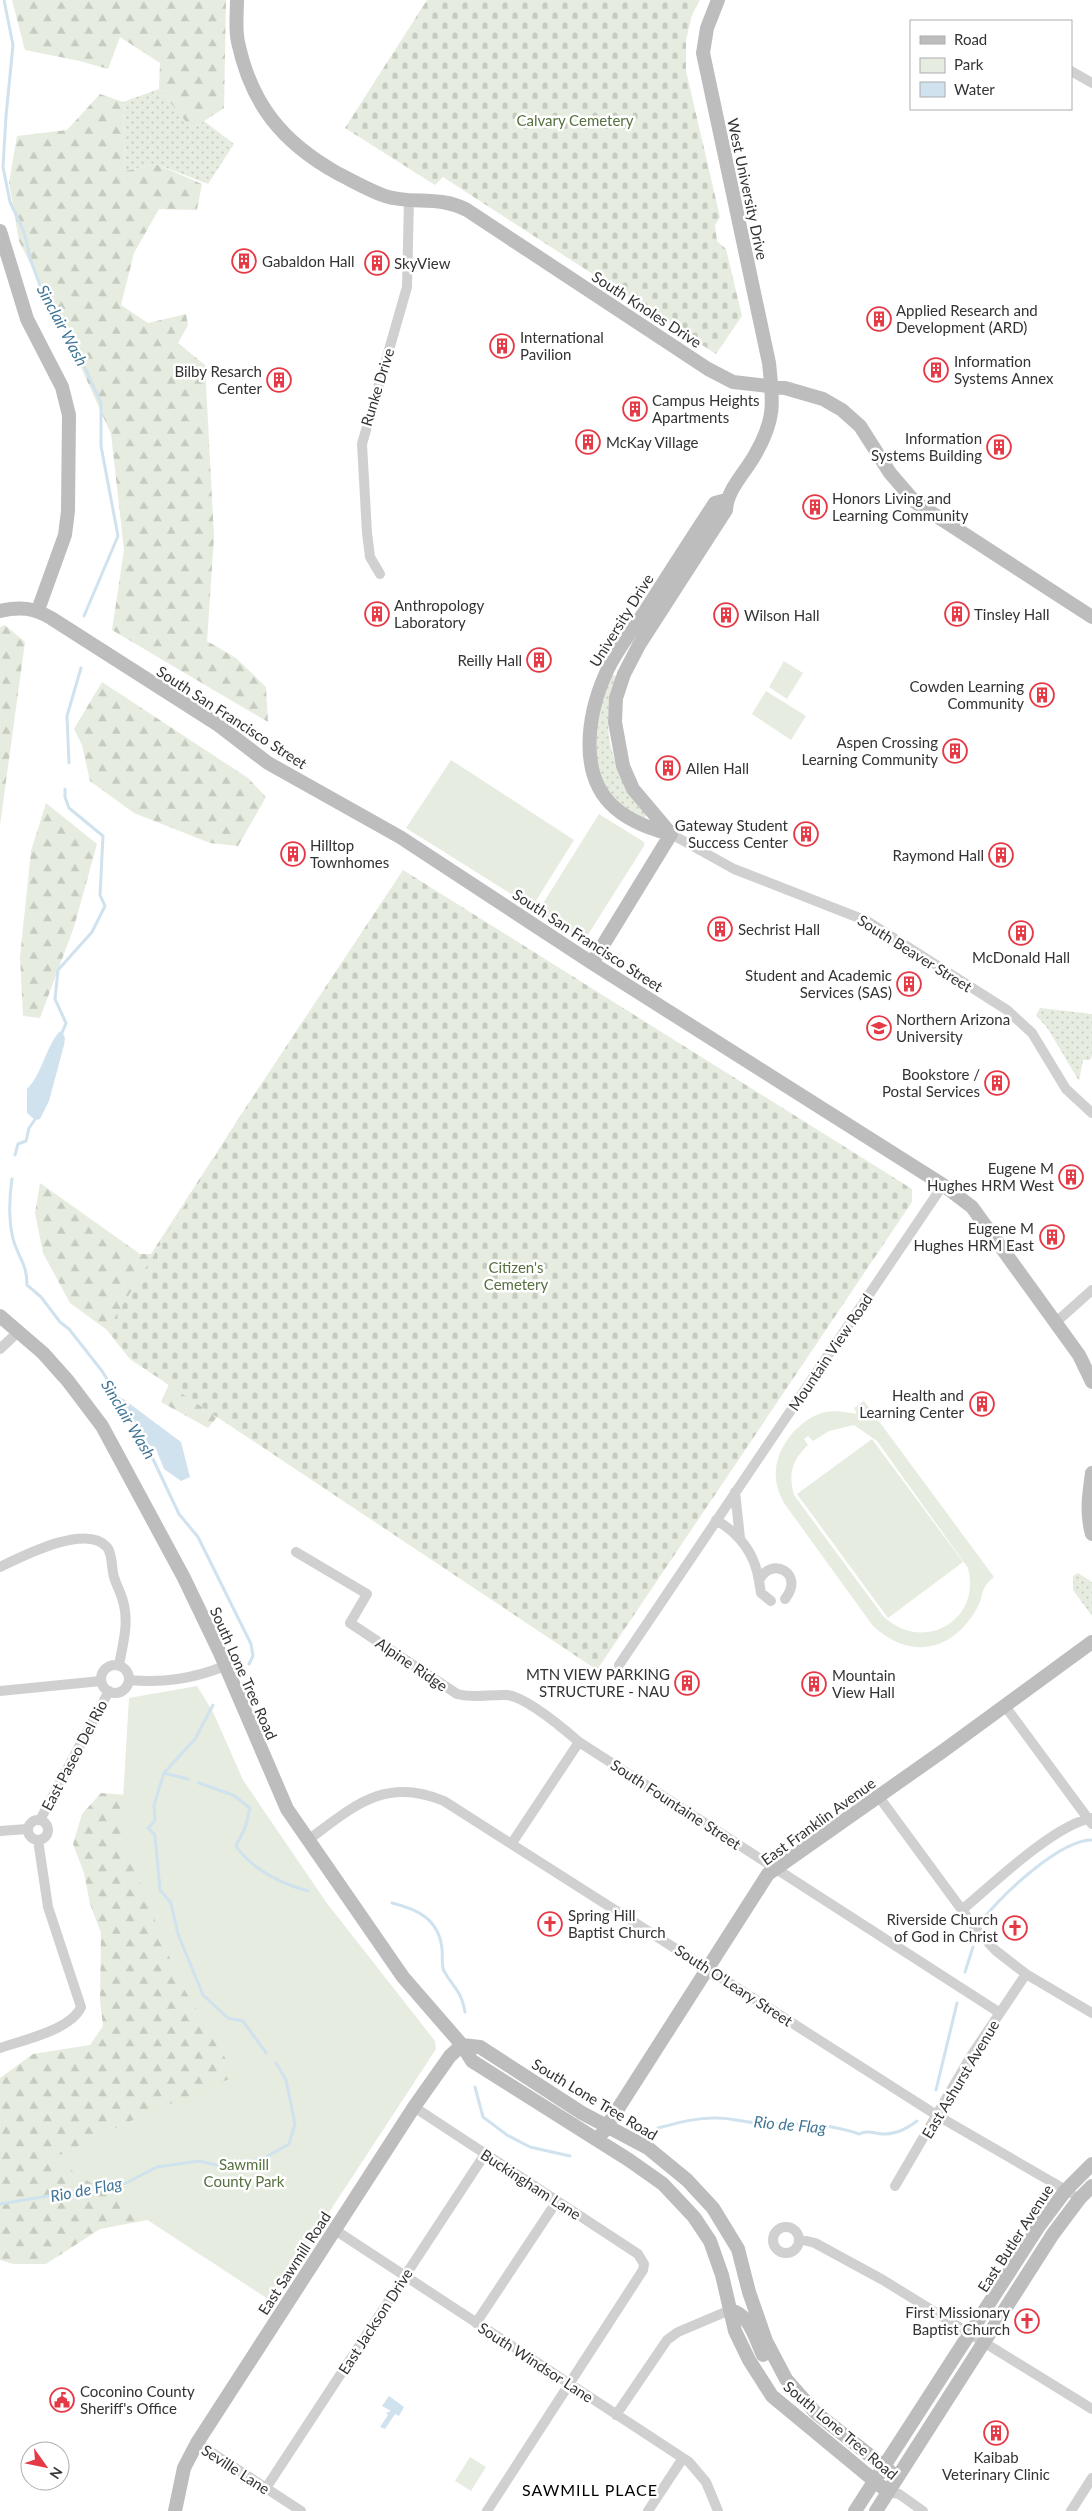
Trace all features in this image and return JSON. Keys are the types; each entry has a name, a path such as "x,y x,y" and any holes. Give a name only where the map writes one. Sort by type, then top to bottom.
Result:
{"street":[{"name":"South Knoles Drive","path":"238,0 237,40 250,84 270,119 285,136 328,168 361,186 387,196 449,202 467,210 708,369 733,382 785,388 823,399 842,410 860,426 890,473 915,502 1092,618"},
{"name":"West University Drive","path":"718,0 707,28 703,52 767,354 772,387"},
{"path":"1072,72 1092,83"},
{"name":"Runke Drive","path":"380,574 370,556 362,444 407,287 409,199"},
{"path":"0,231 27,319 62,387 69,414 68,511 65,535 38,610"},
{"name":"University Drive","path":"671,834 634,789 623,766 615,722 616,698 624,674 635,652 726,510 726,500 756,453 766,433 773,412 772,387"},
{"name":"University Drive","path":"671,834 642,826 614,808 604,796 595,777 588,746 594,707 606,671 715,503 726,500"},
{"name":"South San Francisco Street","path":"0,610 17,607 38,610 216,724 268,763 400,837 592,963 943,1185 972,1207 1078,1355 1092,1382"},
{"path":"592,963 671,834"},
{"name":"South Beaver Street","path":"671,834 734,869 867,921 1007,1010 1032,1034 1066,1089 1092,1113"},
{"name":"Mountain View Road","path":"619,1665 943,1185"},
{"path":"1055,1323 1092,1290"},
{"name":"South Lone Tree Road","path":"0,1316 43,1352 102,1426 184,1578 225,1666 287,1810 403,1976 462,2045 472,2061 598,2140 663,2184 694,2217 710,2241 722,2275 736,2331 749,2360 772,2396 874,2481 893,2493"},
{"path":"0,1349 20,1331"},
{"path":"1092,1473 1088,1499 1089,1523 1092,1534"},
{"path":"735,1492 740,1538"},
{"path":"716,1520 740,1538 756,1563 761,1593 770,1601"},
{"path":"0,1566 34,1551 66,1541 93,1539 104,1545 111,1555 113,1575 125,1612 125,1636 118,1666"},
{"name":"Alpine Ridge","path":"296,1552 367,1594 350,1623 457,1694 474,1698 490,1695 510,1695 527,1702 578,1742"},
{"path":"756,1563 785,1571 792,1580 792,1591 785,1599"},
{"path":"759,1581 765,1572 774,1568"},
{"name":"East Franklin Avenue","path":"598,2140 774,1868 829,1833 1092,1642"},
{"path":"118,1666 126,1670 129,1680 127,1686 120,1692 109,1691 101,1681 102,1675 108,1667 118,1666"},
{"path":"129,1680 173,1681 195,1677 225,1666"},
{"path":"0,1691 101,1681"},
{"name":"East Paseo Del Rio","path":"40,1820 109,1691"},
{"path":"963,1908 1048,1839 1064,1829 1091,1820 1005,1706"},
{"path":"512,1843 578,1742"},
{"name":"South Fountaine Street","path":"578,1742 1000,2013"},
{"name":"South O'Leary Street","path":"308,1840 356,1806 386,1792 407,1790 426,1794 444,1801 938,2116 1080,2198"},
{"path":"878,1797 963,1908 976,1929 995,1950 1026,1974 1092,2013"},
{"path":"27,1829 31,1822 40,1820 45,1823 48,1831 45,1837 38,1840"},
{"path":"0,1831 27,1829"},
{"path":"27,1829 31,1836 38,1840"},
{"path":"0,2048 59,2027 74,2018 81,2007 80,1998 48,1907 38,1840"},
{"name":"East Ashurst Avenue","path":"895,2186 938,2116 971,2056 1026,1974"},
{"name":"South Lone Tree Road","path":"462,2045 480,2047 607,2126 648,2148 687,2180 712,2208 738,2249 749,2292 766,2341 786,2379 815,2412 897,2477"},
{"name":"East Sawmill Road","path":"175,2511 184,2468 197,2443 414,2107 450,2056 462,2045"},
{"name":"Buckingham Lane","path":"414,2107 638,2254 644,2264 643,2270 569,2384"},
{"name":"East Jackson Drive","path":"266,2488 485,2154"},
{"name":"East Butler Avenue","path":"855,2511 971,2335 1039,2226 1066,2190 1092,2164"},
{"name":"East Butler Avenue","path":"876,2511 893,2493 897,2477 1053,2234 1080,2198 1092,2186"},
{"path":"476,2323 556,2201"},
{"name":"South Windsor Lane","path":"335,2230 689,2462 706,2482 718,2511"},
{"path":"800,2239 808,2240 841,2256 1092,2409"},
{"path":"616,2415 667,2340 678,2332 730,2310 739,2312 746,2319 768,2363 786,2379"},
{"path":"487,2511 569,2384"},
{"name":"Seville Lane","path":"197,2443 301,2511"},
{"path":"648,2511 683,2458"},
{"path":"1071,2511 1092,2478"},
{"path":"893,2493 923,2511"}],"green space":[{"path":"12,0 226,0 224,108 192,129 159,89 160,63 120,37 108,69 80,61 25,50"},
{"name":"Calvary Cemetery","path":"427,0 700,0 692,15 686,40 686,71 720,217 715,225 717,241 726,249 742,316 716,354 443,177 435,185 345,128"},
{"path":"159,89 192,129 204,121 234,144 208,184 156,164 125,171 123,102"},
{"path":"100,94 123,102 125,171 156,164 202,184 197,210 159,209 134,253 121,305 148,323 186,314 188,325 178,343 205,365 214,537 207,641 236,658 266,687 268,722 112,630 124,550 111,434 71,345 19,241 9,183 17,136 67,130"},
{"path":"5,625 25,642 0,825 0,627"},
{"path":"784,661 803,673 787,699 769,687"},
{"path":"612,675 617,676 608,716 612,750 617,766 625,781 647,815 644,819 624,807 611,796 603,784 598,766 595,746 597,719"},
{"path":"102,682 248,778 266,797 238,846 210,843 134,813 90,781 82,745 74,729"},
{"path":"766,691 806,716 791,740 752,714"},
{"path":"451,760 574,840 532,907 406,828"},
{"path":"46,803 97,844 74,927 40,1018 23,1016 20,957 31,851"},
{"path":"599,814 644,842 644,846 584,941 537,913"},
{"name":"Citizen's Cemetery","path":"403,870 912,1189 912,1202 597,1670 130,1359 107,1330 248,1104"},
{"path":"1040,1008 1092,1014 1092,1056 1090,1060 1083,1060 1079,1081 1048,1029 1036,1015"},
{"path":"248,1104 240,1390 208,1428 161,1402 169,1384 130,1359 107,1330 70,1303 43,1253 35,1213 40,1183 140,1254 151,1254"},
{"path":"864,1401 994,1577 984,1589 979,1605 966,1624 955,1635 942,1642 929,1646 915,1647 901,1644 887,1637 873,1626 784,1503 779,1492 776,1474 777,1463 780,1452 792,1433 800,1425 819,1414 834,1411 857,1414 854,1408","holes":["854,1425 877,1441 968,1568 970,1587 966,1603 958,1616 945,1626 931,1631 915,1632 898,1627 883,1616 794,1495 791,1480 793,1468 798,1456 808,1445 804,1439 808,1436 813,1441 829,1431"]},
{"path":"872,1439 963,1562 888,1618 797,1494"},
{"path":"1078,1573 1092,1582 1092,1616 1073,1590 1073,1576"},
{"name":"Sawmill County Park","path":"197,1686 213,1712 243,1780 326,1902 435,2041 436,2049 271,2301 53,2158 137,2118 236,2076 178,1979 121,1833 129,1698"},
{"path":"101,1793 128,1795 332,1941 163,2217 100,2229 46,2264 13,2264 0,2260 0,2078 33,2054 90,2045 103,2026 100,2001 101,1933 90,1904 84,1873 73,1844 82,1814"},
{"path":"470,2457 486,2467 471,2491 455,2481"}],"water":[{"path":"62,1031 65,1038 64,1045 49,1101 40,1119 35,1120 27,1113 27,1089 36,1076 54,1039"},
{"path":"114,1397 122,1398 181,1442 190,1477 181,1481 164,1469 156,1449 138,1437"},
{"path":"389,2396 404,2407 399,2416 395,2414 385,2429 380,2427 388,2415 386,2413 391,2411 382,2406"}],"waterway":[{"name":"Sinclair Wash","path":"4,0 13,45 3,167 10,202 24,232 31,261 42,291 47,295 70,335 101,403 101,446 118,536 84,616"},
{"name":"Sinclair Wash","path":"69,763 67,716 81,668"},
{"name":"Sinclair Wash","path":"62,1033 66,1023 55,999 58,970 92,932 105,906 100,895 103,836 69,808 65,797 65,789"},
{"name":"Sinclair Wash","path":"15,1155 18,1144 26,1141 29,1128 36,1118"},
{"name":"Sinclair Wash","path":"12,1179 10,1203 11,1229 15,1245 25,1268 27,1285 41,1297 60,1322 69,1329 102,1371 120,1400"},
{"name":"Sinclair Wash","path":"144,1440 179,1514 198,1537 251,1644 253,1656 249,1664"},
{"name":"Rio de Flag","path":"213,1705 195,1739 164,1773 154,1805 155,1821 148,1828 155,1835 160,1890 171,1903 178,1934 203,1995 228,2018 243,2021 266,2053"},
{"name":"Rio de Flag","path":"164,1773 188,1779"},
{"name":"Rio de Flag","path":"199,1783 233,1795 250,1808 245,1828 236,1846 250,1862 277,1880 308,1891"},
{"name":"Rio de Flag","path":"984,1918 1018,1883 1048,1859 1064,1849 1091,1840"},
{"name":"Rio de Flag","path":"392,1903 418,1912 436,1930 442,1949 443,1969 459,1994 465,2012"},
{"name":"Rio de Flag","path":"965,1972 973,1947"},
{"name":"Rio de Flag","path":"936,2090 957,2003"},
{"name":"Rio de Flag","path":"0,2204 126,2183 157,2167 199,2161 228,2168 266,2157 289,2144 295,2124 286,2080 276,2063"},
{"name":"Rio de Flag","path":"475,2087 483,2117 507,2135 530,2147 570,2156"},
{"name":"Rio de Flag","path":"658,2128 695,2119 718,2118 755,2123 822,2126 859,2134 868,2132 883,2134 901,2130 917,2121"}],"place":[{"name":"Gabaldon Hall","path":"244,261"},
{"name":"SkyView","path":"377,263"},
{"name":"Applied Research and Development (ARD)","path":"879,319"},
{"name":"International Pavilion","path":"502,346"},
{"name":"Information Systems Annex","path":"936,370"},
{"name":"Bilby Resarch Center","path":"279,380"},
{"name":"Campus Heights Apartments","path":"635,409"},
{"name":"McKay Village","path":"588,442"},
{"name":"Information Systems Building","path":"999,447"},
{"name":"Honors Living and Learning Community","path":"815,507"},
{"name":"Anthropology Laboratory","path":"377,614"},
{"name":"Tinsley Hall","path":"957,614"},
{"name":"Wilson Hall","path":"726,615"},
{"name":"Reilly Hall","path":"539,660"},
{"name":"Cowden Learning Community","path":"1042,695"},
{"name":"Aspen Crossing Learning Community","path":"955,751"},
{"name":"Allen Hall","path":"668,768"},
{"name":"Gateway Student Success Center","path":"806,834"},
{"name":"Hilltop Townhomes","path":"293,854"},
{"name":"Raymond Hall","path":"1001,855"},
{"name":"Sechrist Hall","path":"720,929"},
{"name":"McDonald Hall","path":"1021,933"},
{"name":"Student and Academic Services (SAS)","path":"909,984"},
{"name":"Northern Arizona University","path":"879,1028"},
{"name":"Bookstore / Postal Services","path":"997,1083"},
{"name":"Eugene M Hughes HRM West","path":"1071,1177"},
{"name":"Eugene M Hughes HRM East","path":"1052,1237"},
{"name":"Health and Learning Center","path":"982,1404"},
{"name":"MTN VIEW PARKING STRUCTURE - NAU","path":"687,1683"},
{"name":"Mountain View Hall","path":"814,1684"},
{"name":"Spring Hill Baptist Church","path":"550,1924"},
{"name":"Riverside Church of God in Christ","path":"1015,1928"},
{"name":"First Missionary Baptist Church","path":"1027,2321"},
{"name":"Coconino County Sheriff's Office","path":"62,2400"},
{"name":"Kaibab Veterinary Clinic","path":"996,2433"}],"district":[{"name":"SAWMILL PLACE","path":"590,2489"}]}
